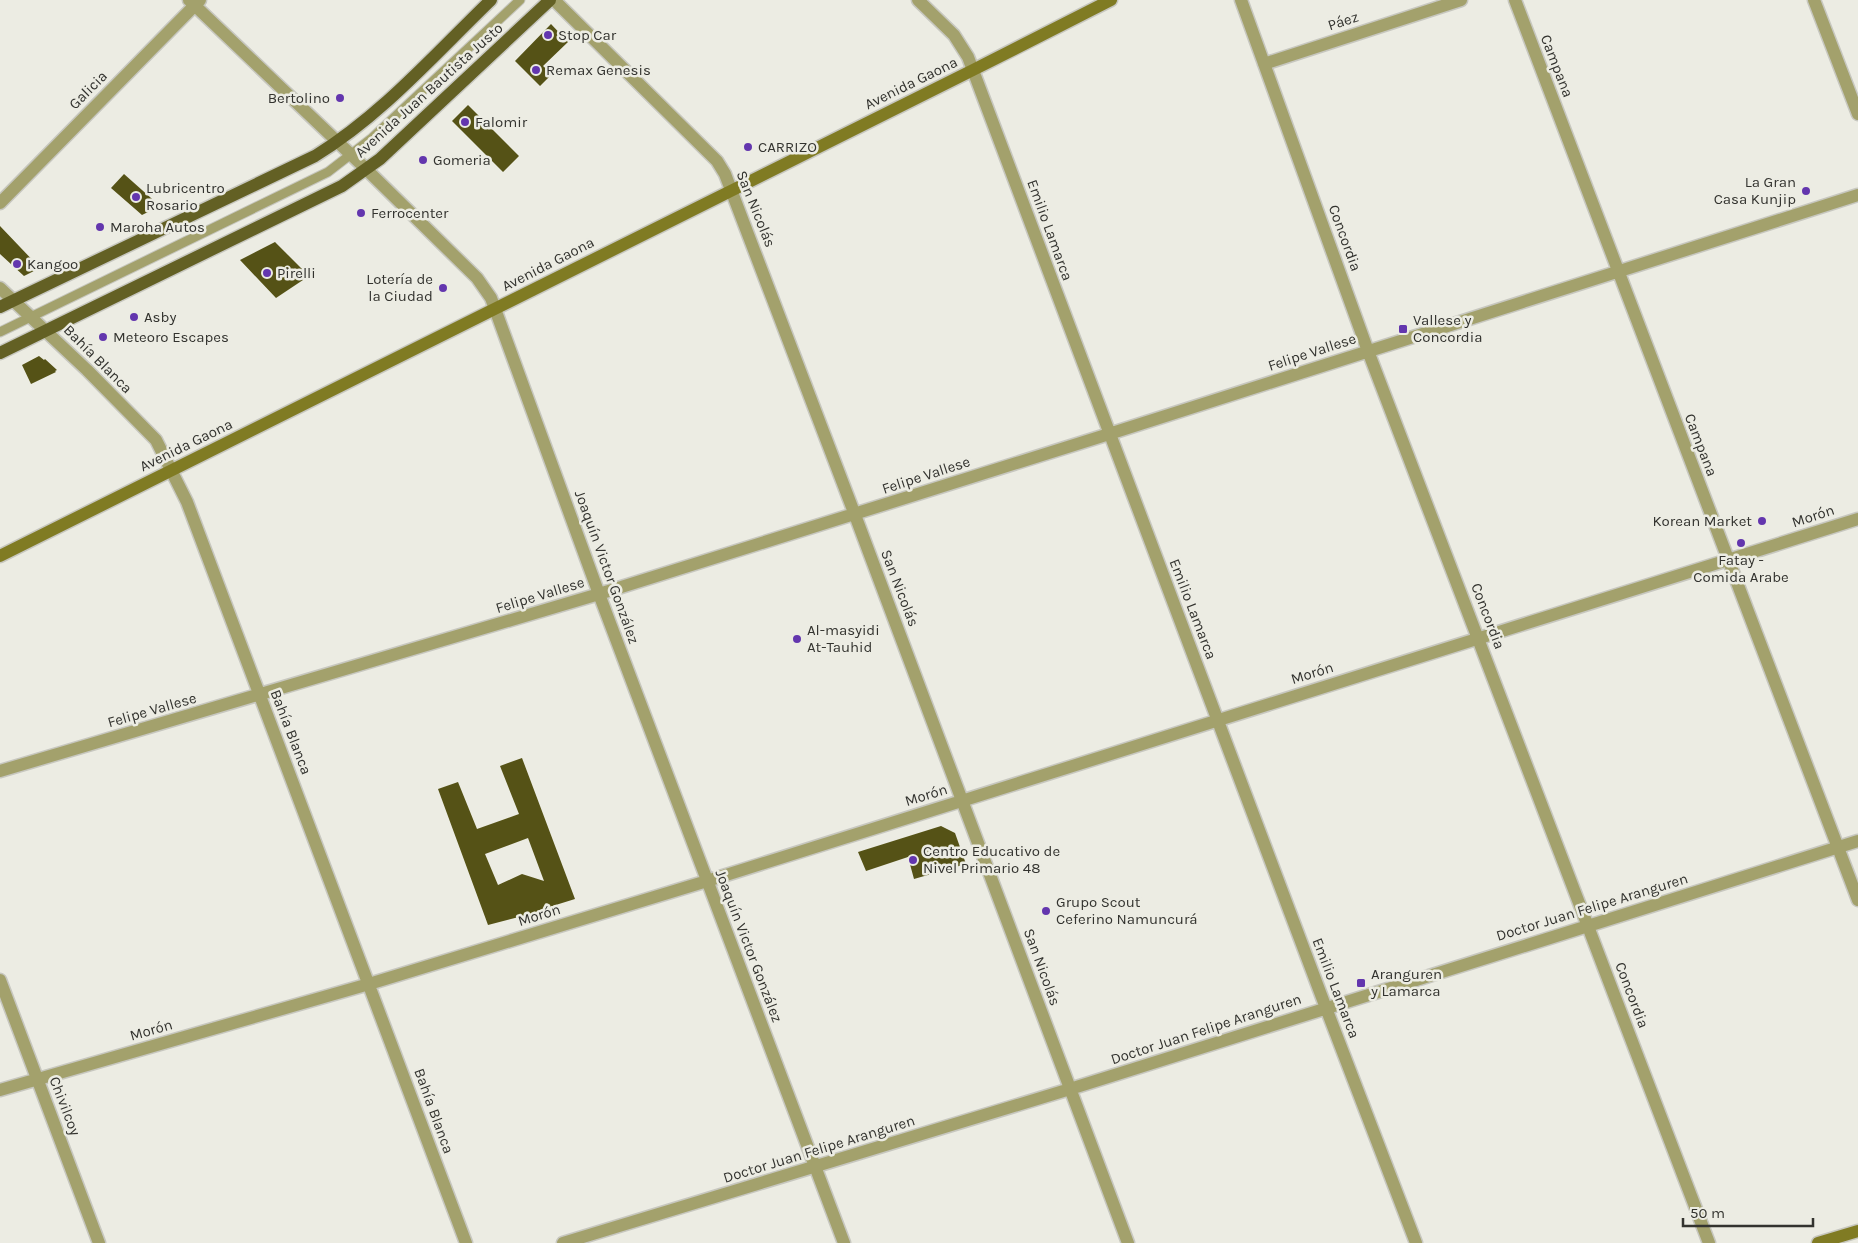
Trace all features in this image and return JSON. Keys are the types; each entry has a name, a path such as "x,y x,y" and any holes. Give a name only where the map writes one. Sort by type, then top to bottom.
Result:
{"main road":[{"name":"Avenida Juan Bautista Justo","path":"0,306 315,156 337,142 388,100 491,0"},
{"name":"Avenida Juan Bautista Justo","path":"0,353 338,188 366,170 550,0"},
{"name":"Avenida Gaona","path":"0,556 1111,0"},
{"path":"1818,1243 1858,1231"}],"street":[{"name":"San Nicolás","path":"554,0 717,161 732,190 1128,1243"},
{"name":"Emilio Lamarca","path":"918,0 954,35 962,46 973,70 1416,1243"},
{"name":"Concordia","path":"1241,0 1368,351 1479,637 1709,1243"},
{"name":"Páez","path":"1264,64 1461,0"},
{"name":"Campana","path":"1515,0 1858,900"},
{"path":"1814,0 1858,114"},
{"name":"Joaquín Victor González","path":"195,2 477,278 485,289 495,309 599,594 844,1243"},
{"name":"Galicia","path":"0,203 195,2"},
{"name":"Felipe Vallese","path":"0,771 259,696 855,515 1858,195"},
{"name":"Bahía Blanca","path":"0,288 46,330 156,440 187,502 466,1243"},
{"name":"Morón","path":"0,1090 369,984 707,881 1858,519"},
{"name":"Doctor Juan Felipe Aranguren","path":"562,1243 1070,1089 1858,841"},
{"name":"Chivilcoy","path":"0,980 99,1243"}],"lane":[{"path":"0,332 328,172 351,156 520,0"}],"building":[{"path":"551,24 568,42 543,66 552,74 540,86 515,61"},
{"path":"468,105 519,156 503,172 452,121"},
{"name":"Lubricentro Rosario","path":"124,174 160,206 142,215 111,188"},
{"path":"0,226 40,268 24,276 0,254"},
{"path":"275,242 309,276 276,298 240,260"},
{"path":"39,356 57,370 31,384 22,365"},
{"path":"522,758 575,899 546,908 546,910 488,925 438,789 458,782 477,829 519,814 500,766","holes":["528,838 544,881 522,874 498,885 485,854"]},
{"name":"Centro Educativo de Nivel Primario 48","path":"941,826 955,833 966,864 914,879 908,857 866,871 858,852"}],"place":[{"name":"Stop Car","path":"548,35"},
{"name":"Remax Genesis","path":"536,70"},
{"name":"Bertolino","path":"340,98"},
{"name":"Falomir","path":"465,122"},
{"name":"CARRIZO","path":"748,147"},
{"name":"Gomeria","path":"423,160"},
{"name":"La Gran Casa Kunjip","path":"1806,191"},
{"name":"Lubricentro Rosario","path":"136,197"},
{"name":"Ferrocenter","path":"361,213"},
{"name":"Maroha Autos","path":"100,227"},
{"name":"Kangoo","path":"17,264"},
{"name":"Pirelli","path":"267,273"},
{"name":"Lotería de la Ciudad","path":"443,288"},
{"name":"Asby","path":"134,317"},
{"name":"Vallese y Concordia","path":"1403,329"},
{"name":"Meteoro Escapes","path":"103,337"},
{"name":"Korean Market","path":"1762,521"},
{"name":"Fatay - Comida Arabe","path":"1741,543"},
{"name":"Al-masyidi At-Tauhid","path":"797,639"},
{"name":"Centro Educativo de Nivel Primario 48","path":"913,860"},
{"name":"Grupo Scout Ceferino Namuncurá","path":"1046,911"},
{"name":"Aranguren y Lamarca","path":"1361,983"}]}
